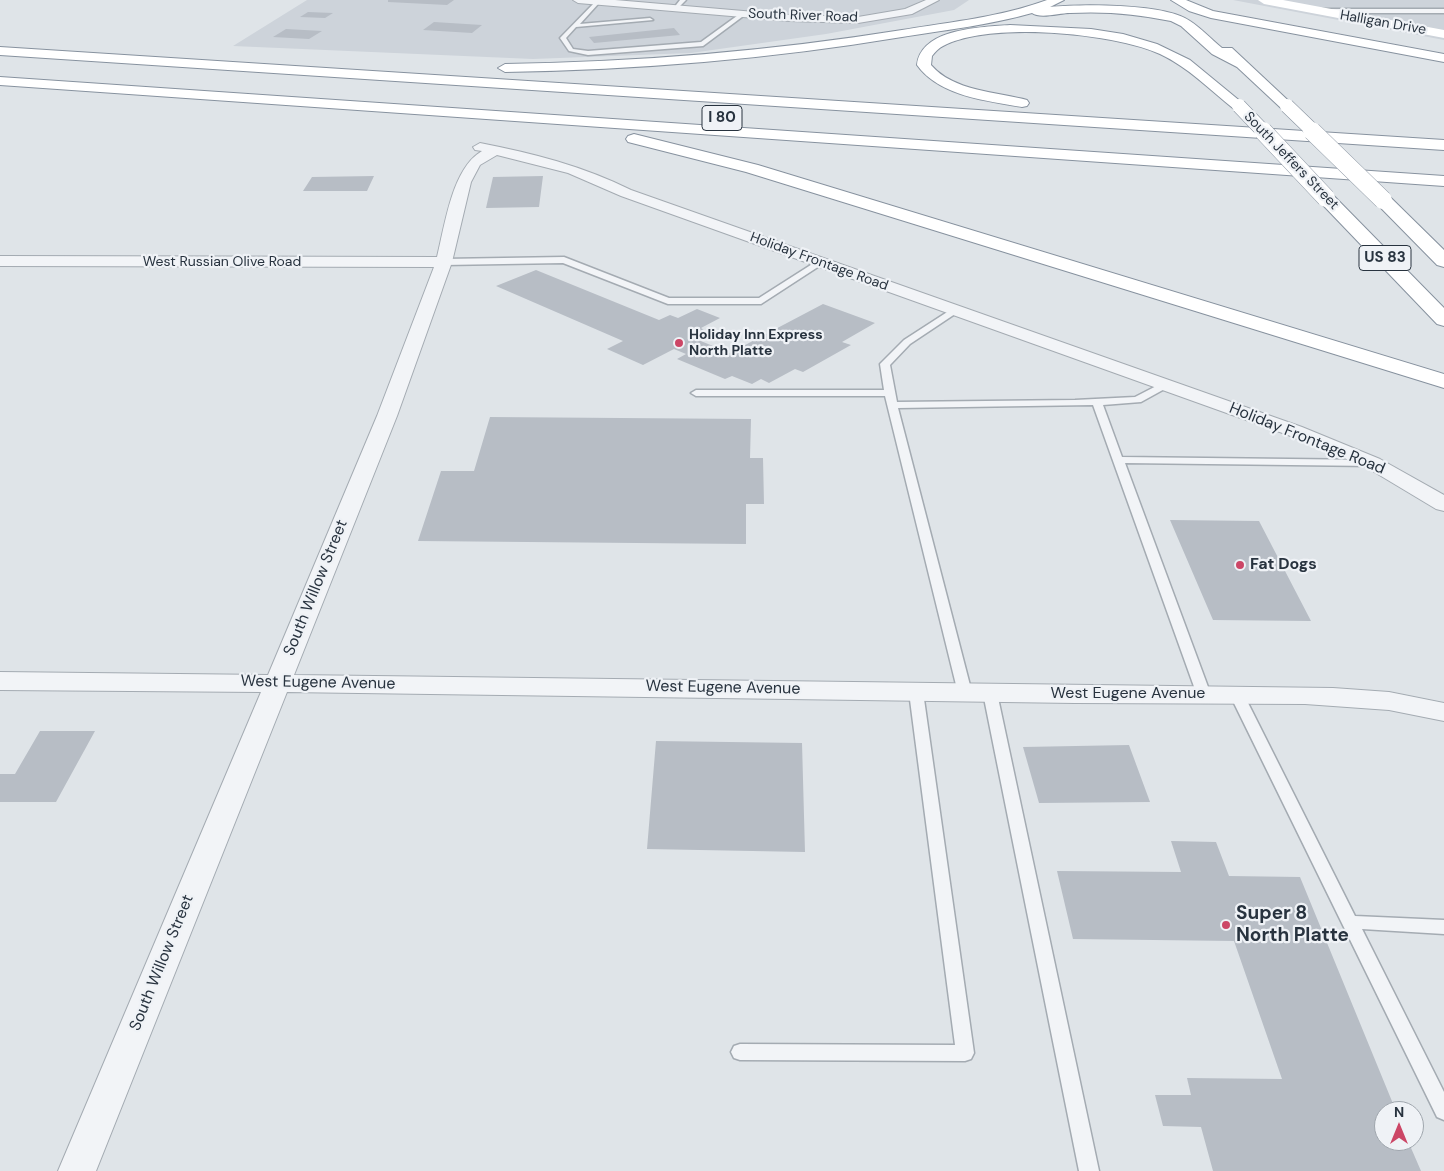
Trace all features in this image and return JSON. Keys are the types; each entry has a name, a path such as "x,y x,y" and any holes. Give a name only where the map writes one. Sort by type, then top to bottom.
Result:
{"main road":[{"path":"890,36 1014,13 1058,0"},
{"path":"1139,0 1164,27"},
{"name":"US 83","path":"1173,0 1287,106 1444,261"},
{"path":"1177,0 1211,14 1444,58"},
{"name":"Halligan Drive","path":"1264,0 1444,34"},
{"path":"490,68 607,66 705,60 818,47 1066,9 1103,9 1175,18 1185,23 1217,51 1240,64"},
{"path":"1238,106 1185,62 1167,52 1127,39 1085,32 1039,29 975,33 938,44 925,55 923,62 925,68 932,75 955,87 995,99 1029,104 1444,132"},
{"path":"0,46 454,67"},
{"name":"South Jeffers Street","path":"1183,47 1444,320"},
{"name":"I 80","path":"0,51 1444,145"},
{"name":"I 80","path":"0,69 1444,167"},
{"path":"0,81 1444,181"},
{"path":"370,106 580,130 652,142 701,154 762,171 1444,381"},
{"path":"1383,200 1444,249"},
{"path":"1405,278 1444,312"}],"street":[{"name":"South River Road","path":"578,0 822,20 858,20 908,12 934,0"},
{"name":"South Willow Street","path":"77,1171 387,416 444,262 468,170 483,148"},
{"name":"Holiday Frontage Road","path":"483,148 556,165 599,178 626,193 1295,431 1373,463 1444,504"},
{"name":"West Russian Olive Road","path":"0,261 444,262"},
{"name":"West Eugene Avenue","path":"0,681 277,682 977,693 1314,695 1378,699 1444,712"}],"lane":[{"path":"675,8 683,0"},
{"path":"597,2 563,38 571,50 588,53 703,44 743,14"},
{"path":"1316,11 1444,11"},
{"path":"573,26 650,20"},
{"path":"444,262 564,260 668,301 761,301 820,263"},
{"path":"955,310 907,342 885,364 892,405 977,693 1089,1171"},
{"path":"892,405 1137,400 1166,384"},
{"path":"696,393 890,393"},
{"path":"1098,402 1204,695"},
{"path":"1119,460 1373,463"},
{"path":"740,1052 965,1053 916,692"},
{"path":"1237,695 1444,1110"},
{"path":"1350,922 1444,927"}],"shaded area":[{"path":"307,0 969,0 954,10 826,34 691,53 533,59 233,46"},
{"path":"1233,0 1444,0 1444,40"}],"building":[{"path":"388,0 454,0 447,5 388,2"},
{"path":"308,12 333,13 325,18 300,17"},
{"path":"434,22 482,25 472,33 423,30"},
{"path":"674,28 680,35 594,43 589,37"},
{"path":"286,29 322,31 309,39 273,37"},
{"path":"374,176 367,191 303,191 312,177"},
{"path":"543,176 539,207 486,208 493,177"},
{"path":"536,270 659,320 670,315 678,318 697,309 720,318 701,328 704,330 691,337 730,353 823,304 875,323 842,342 851,345 803,372 795,369 769,383 761,379 752,384 732,376 725,379 677,359 686,354 674,349 643,365 607,349 623,341 496,286"},
{"path":"490,417 751,419 750,458 763,458 764,504 746,504 746,544 418,541 441,471 474,471"},
{"path":"1170,520 1259,521 1311,621 1213,620"},
{"path":"40,731 95,731 56,802 0,802 0,774 15,774"},
{"path":"656,741 802,743 805,852 647,849"},
{"path":"1129,745 1150,802 1039,803 1023,747"},
{"path":"1171,841 1216,842 1229,876 1300,877 1392,1101 1374,1101 1374,1151 1412,1151 1421,1171 1213,1171 1201,1127 1163,1126 1155,1095 1191,1095 1187,1078 1282,1079 1234,941 1073,939 1057,871 1181,872"}],"place":[{"name":"Holiday Inn Express North Platte","path":"679,343"},
{"name":"Fat Dogs","path":"1240,565"},
{"name":"Super 8 North Platte","path":"1226,925"}]}
